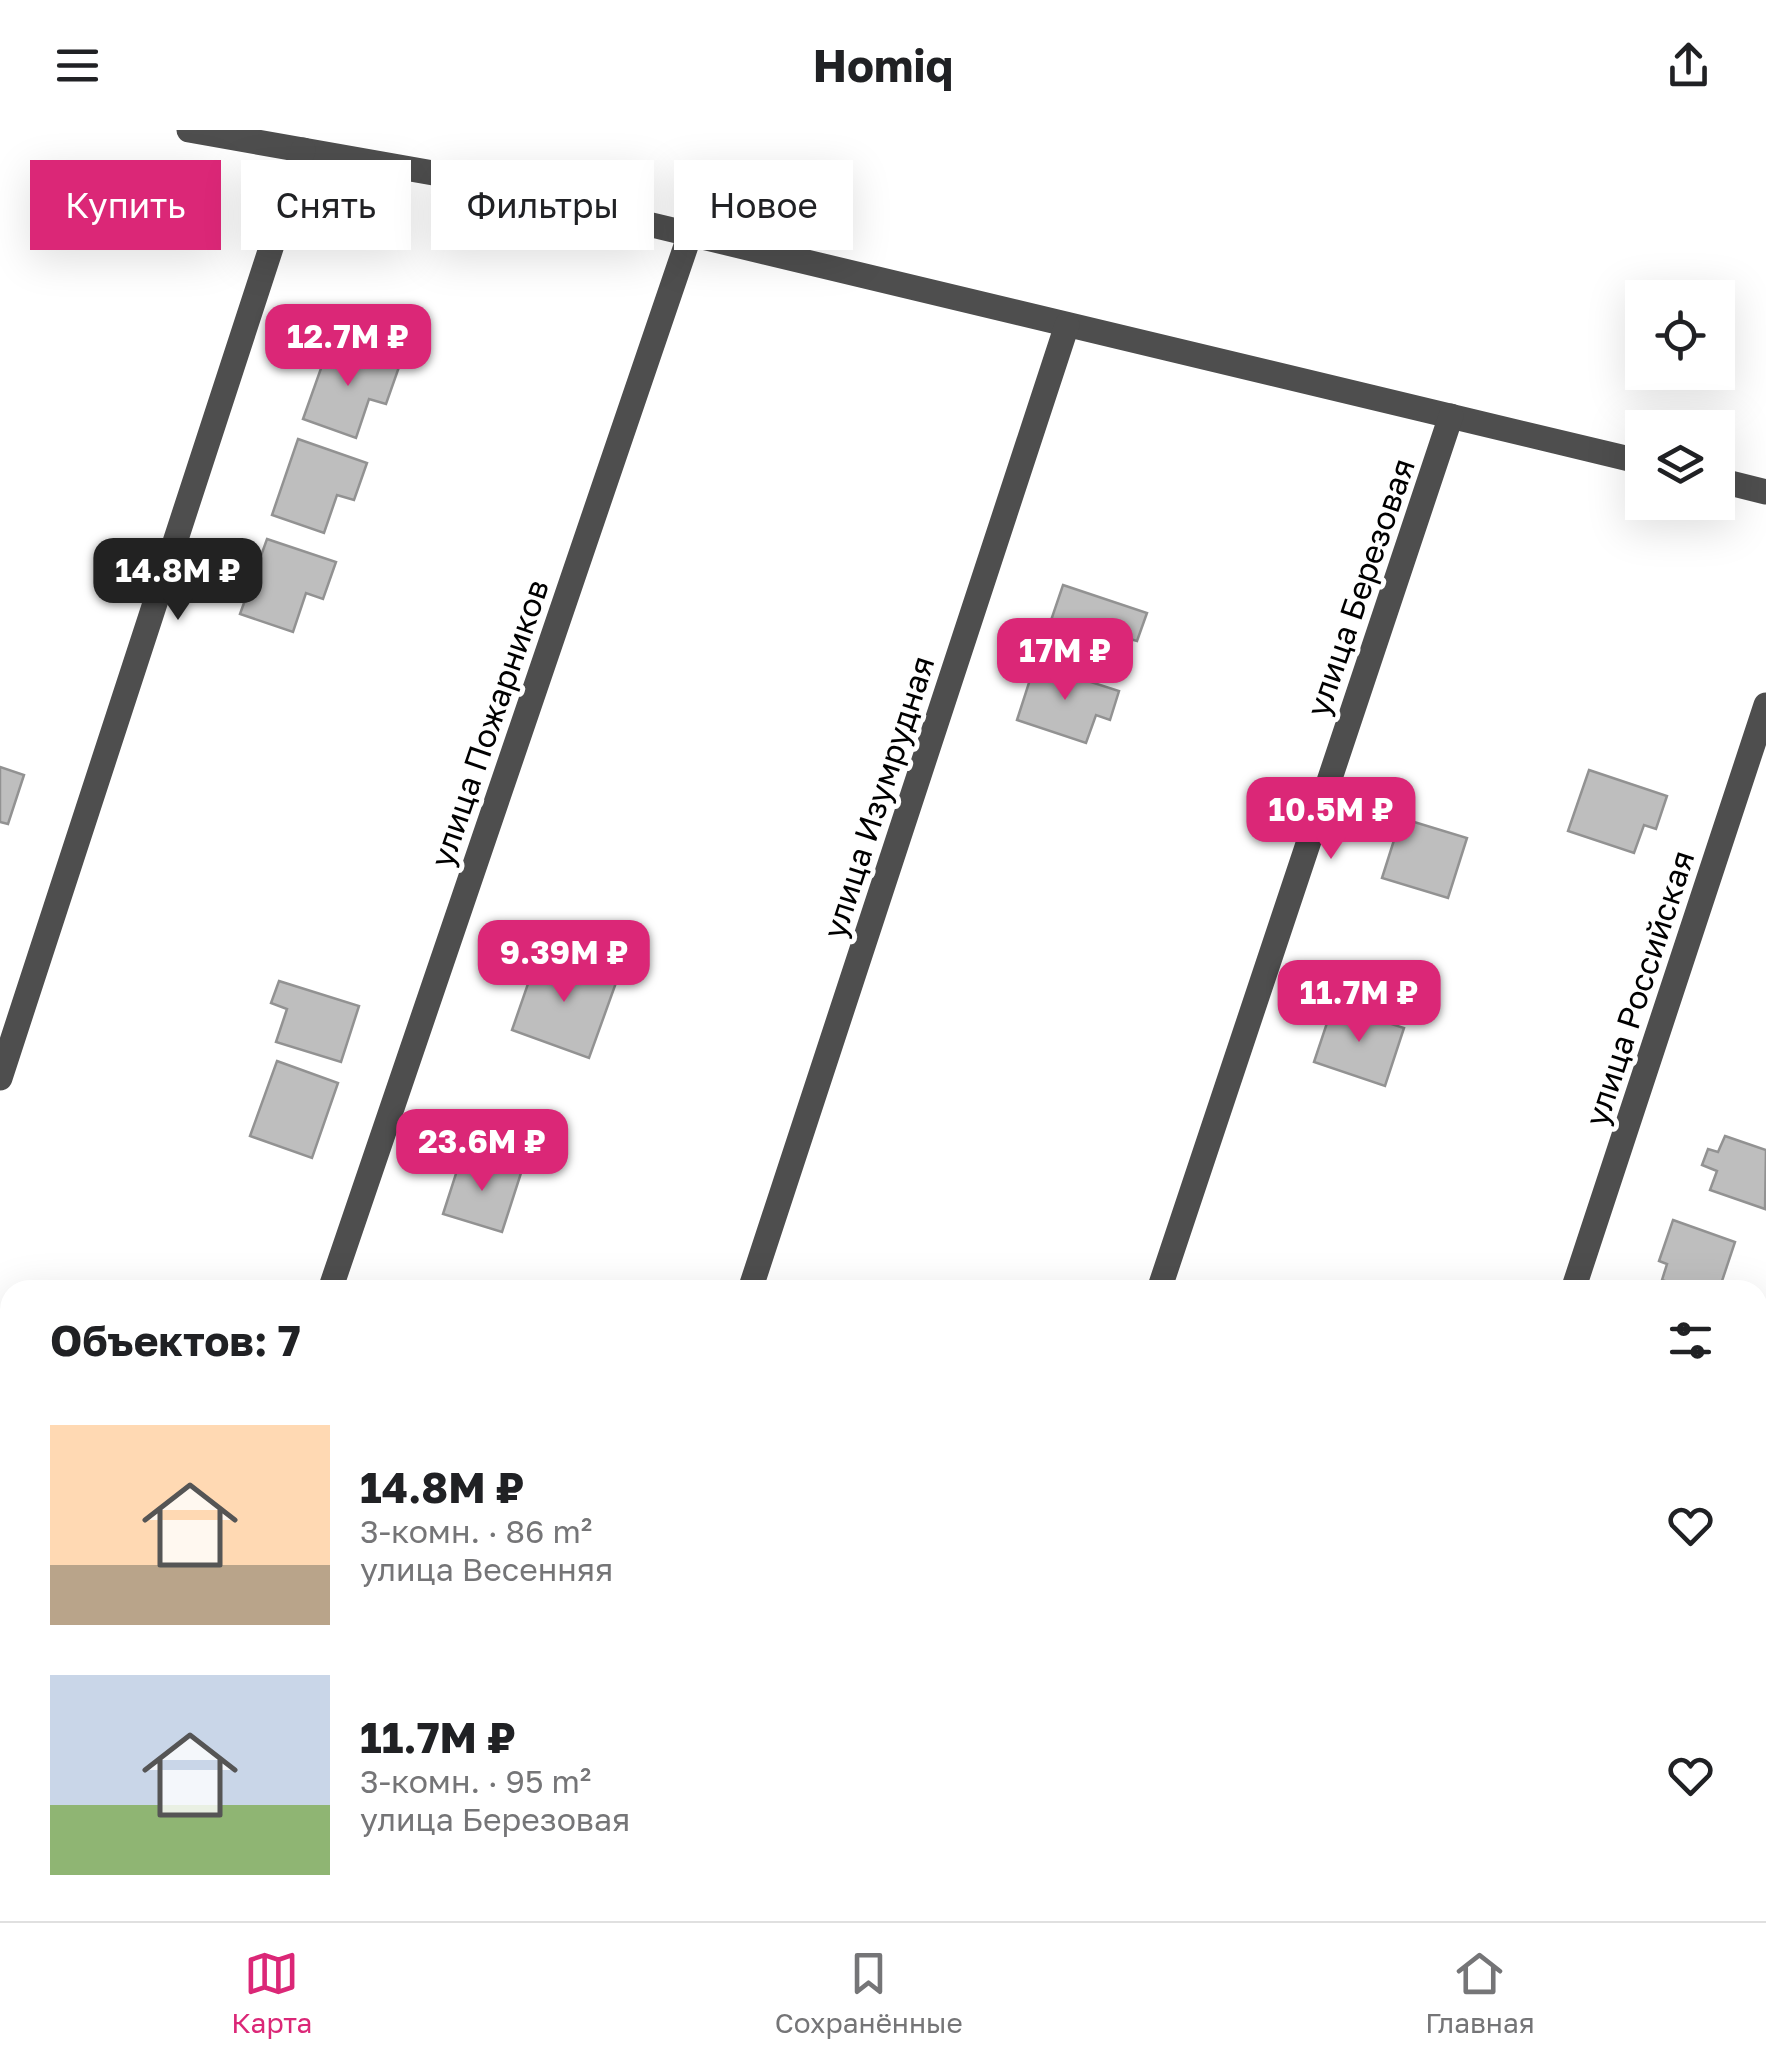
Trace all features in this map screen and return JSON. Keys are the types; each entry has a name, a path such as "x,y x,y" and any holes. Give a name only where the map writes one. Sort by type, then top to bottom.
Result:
{"street":[{"path":"189,130 439,174 674,230"},
{"path":"0,1078 303,150"},
{"name":"улица Пожарников","path":"333,1280 685,250"},
{"path":"757,250 1625,458"},
{"name":"улица Изумрудная","path":"753,1280 1067,324"},
{"name":"улица Березовая","path":"1162,1280 1451,416"},
{"path":"1735,484 1766,492"},
{"name":"улица Российская","path":"1576,1280 1766,706"}],"building":[{"path":"330,343 399,367 386,404 369,399 356,438 303,419"},
{"path":"298,439 367,463 354,500 337,495 324,533 272,515"},
{"path":"267,539 336,562 323,599 306,593 293,632 240,614"},
{"path":"1063,585 1147,613 1137,641 1123,637 1114,665 1044,641"},
{"path":"1035,664 1119,691 1110,720 1096,715 1086,743 1017,720"},
{"path":"0,767 24,775 8,824 0,822"},
{"path":"1589,770 1667,796 1656,829 1644,825 1634,853 1568,831"},
{"path":"1401,818 1467,838 1448,898 1382,878"},
{"path":"539,952 617,980 589,1058 512,1030"},
{"path":"279,981 359,1006 341,1062 276,1042 287,1009 271,1003"},
{"path":"1333,1005 1404,1028 1385,1086 1314,1062"},
{"path":"277,1061 338,1083 312,1158 250,1136"},
{"path":"1725,1136 1766,1150 1765,1209 1710,1190 1717,1171 1702,1165 1708,1149 1718,1152"},
{"path":"462,1155 521,1173 502,1232 443,1214"},
{"path":"1673,1220 1735,1242 1722,1280 1662,1280 1667,1264 1659,1261"}]}
